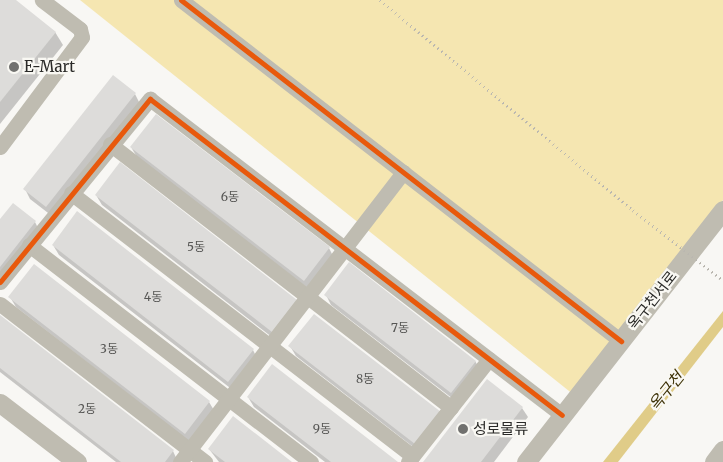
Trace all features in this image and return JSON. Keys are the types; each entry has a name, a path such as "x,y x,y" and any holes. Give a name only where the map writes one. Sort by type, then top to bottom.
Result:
{"street":[{"path":"0,147 82,37 80,30 42,0"},
{"path":"181,0 621,341"},
{"path":"0,282 144,100 157,102 562,415"},
{"path":"110,144 451,408"},
{"path":"184,456 403,172"},
{"path":"71,192 269,345 411,459 489,359"},
{"name":"옥구천서로","path":"526,462 723,210"},
{"path":"29,245 311,462"},
{"path":"0,304 184,456 204,462"},
{"path":"0,403 77,462"},
{"path":"714,462 723,450"}],"path":[{"path":"380,0 633,210 723,280"}],"shaded area":[{"path":"80,0 723,0 723,200 574,395"}],"water":[{"name":"옥구천","path":"723,311 723,327 618,462 603,462"}],"building":[{"name":"E-Mart","path":"0,0 16,0 56,32 0,102"},
{"path":"113,75 136,93 46,207 23,189"},
{"path":"156,114 330,247 304,281 130,147"},
{"path":"120,162 297,300 272,332 95,195"},
{"path":"13,203 36,221 0,267 0,219"},
{"path":"77,211 254,349 228,382 52,245"},
{"path":"349,262 476,361 451,393 324,295"},
{"path":"34,264 210,401 185,434 8,297"},
{"path":"314,314 441,412 415,444 288,346"},
{"path":"0,315 174,450 165,462 121,462 0,368"},
{"path":"272,364 398,462 331,462 247,397"},
{"path":"487,379 523,407 481,462 423,462"},
{"path":"233,416 292,462 225,462 208,449"}],"cycle path":[{"path":"181,0 621,341"},
{"path":"0,282 150,99 562,415"}],"place":[{"name":"E-Mart","path":"14,67"},
{"name":"성로물류","path":"463,429"}]}
